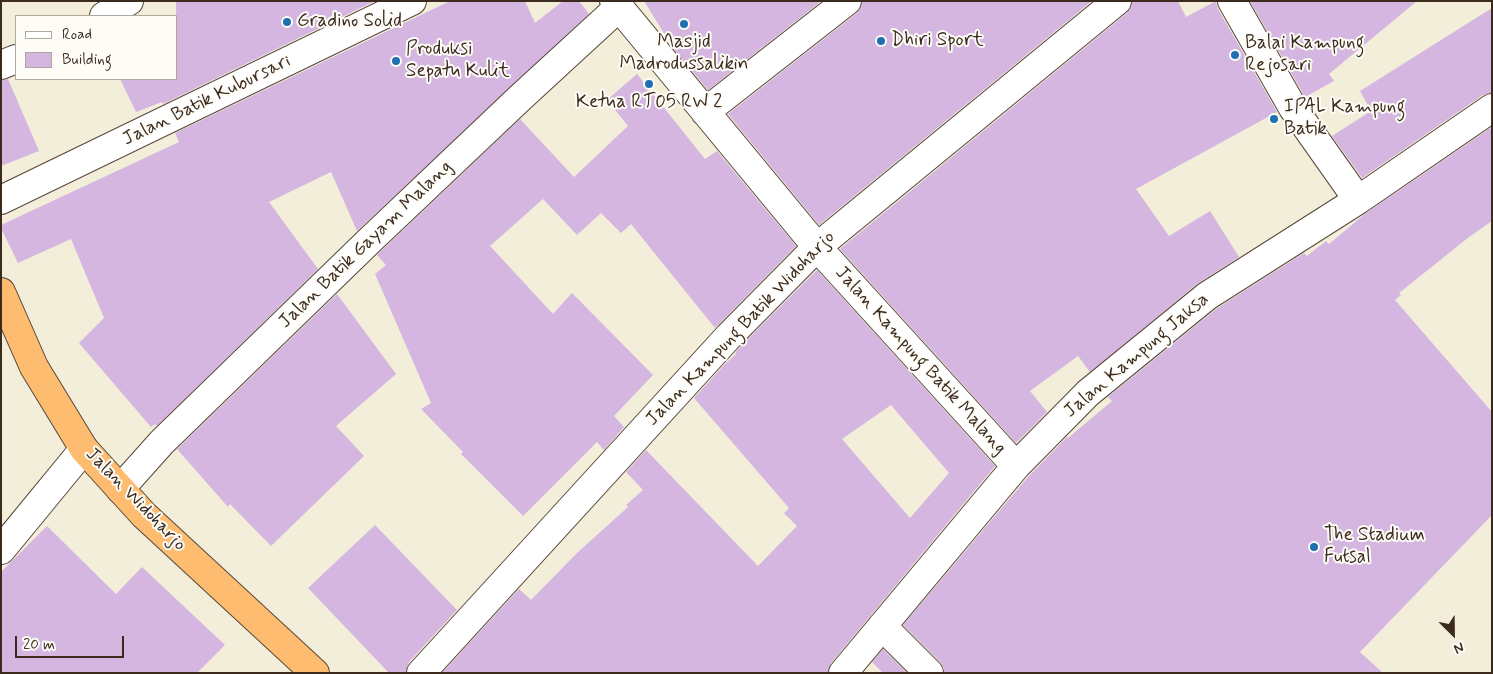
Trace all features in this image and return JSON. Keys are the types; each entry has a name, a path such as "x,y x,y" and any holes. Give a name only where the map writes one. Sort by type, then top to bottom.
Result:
{"highway":[{"name":"Jalan Widoharjo","path":"1,292 34,367 84,449 144,515 315,673"}],"street":[{"path":"106,15 129,1"},
{"name":"Jalan Batik Kubursari","path":"1,200 412,1"},
{"path":"705,112 847,1"},
{"name":"Jalan Kampung Batik Widoharjo","path":"422,673 730,336 817,247 1117,1"},
{"path":"1232,1 1293,108 1358,200"},
{"name":"Jalan Kampung Batik Malang","path":"616,4 817,247 1016,466"},
{"name":"Jalan Batik Gayam Malang","path":"120,489 162,442 615,8 616,4"},
{"path":"1,65 15,59"},
{"name":"Jalan Kampung Jaksa","path":"843,673 1016,466 1088,393 1207,296 1358,200 1492,108"},
{"path":"1,550 84,449"},
{"path":"882,626 929,673"}],"building":[{"path":"176,1 375,1 163,104 162,102 136,112 120,80 178,80 178,15 176,15"},
{"path":"450,1 525,1 535,23 563,1 579,1 589,14 357,231 331,172 269,202 318,269 157,426 155,424 151,427 79,343 104,318 71,239 18,263 1,225 179,142 175,133"},
{"path":"644,1 818,1 819,3 708,90 675,51"},
{"path":"862,1 1092,1 819,225 728,114 857,13"},
{"path":"1132,1 1178,1 1186,17 1216,1 1218,9 1277,112 1136,189 1169,236 1210,211 1239,257 1197,284 1090,372 1078,356 1030,391 1047,412 1016,443 840,249 1127,13"},
{"path":"1250,1 1417,1 1329,74 1334,81 1305,97"},
{"path":"1492,8 1492,93 1483,95 1362,178 1332,136 1371,111 1360,91"},
{"path":"637,74 705,159 717,151 796,246 715,328 631,224 621,233 601,213 577,235 543,199 490,246 553,314 572,293 653,375 614,416 624,427 604,450 597,442 523,516 461,454 463,452 421,409 431,403 375,274 386,265 377,255 520,119 574,177 628,126 607,100"},
{"path":"8,79 39,151 1,166 1,80"},
{"path":"1492,127 1492,221 1399,293 1401,295 1395,300 1492,412 1492,515 1360,652 1383,673 944,673 944,668 940,662 903,625 1028,477 1067,437 1112,401 1108,397 1216,309 1304,253 1307,256 1326,241 1329,244 1366,213"},
{"path":"817,270 995,466 831,663 828,672 442,673 519,589 531,600 577,553 628,507 626,505 643,490 626,472 646,450 758,566 797,526 784,513 789,508 694,398 736,354 740,347","holes":["891,405 949,473 910,518 842,439"]},
{"path":"337,294 396,374 336,426 364,456 271,546 230,504 228,507 177,449"},
{"path":"375,525 457,610 409,662 406,673 389,673 308,588"},
{"path":"47,526 116,594 142,567 225,645 197,673 1,673 1,572"},
{"path":"883,649 907,673 883,673 872,662"}],"place":[{"name":"Gradino Solid","path":"287,22"},
{"name":"Masjid Madrodussalikin","path":"684,24"},
{"name":"Dhiri Sport","path":"881,41"},
{"name":"Balai Kampung Rejosari","path":"1235,55"},
{"name":"Produksi Sepatu Kulit","path":"396,61"},
{"name":"Ketua RT05 RW 2","path":"649,84"},
{"name":"IPAL Kampung Batik","path":"1274,119"},
{"name":"The Stadium Futsal","path":"1314,547"}]}
